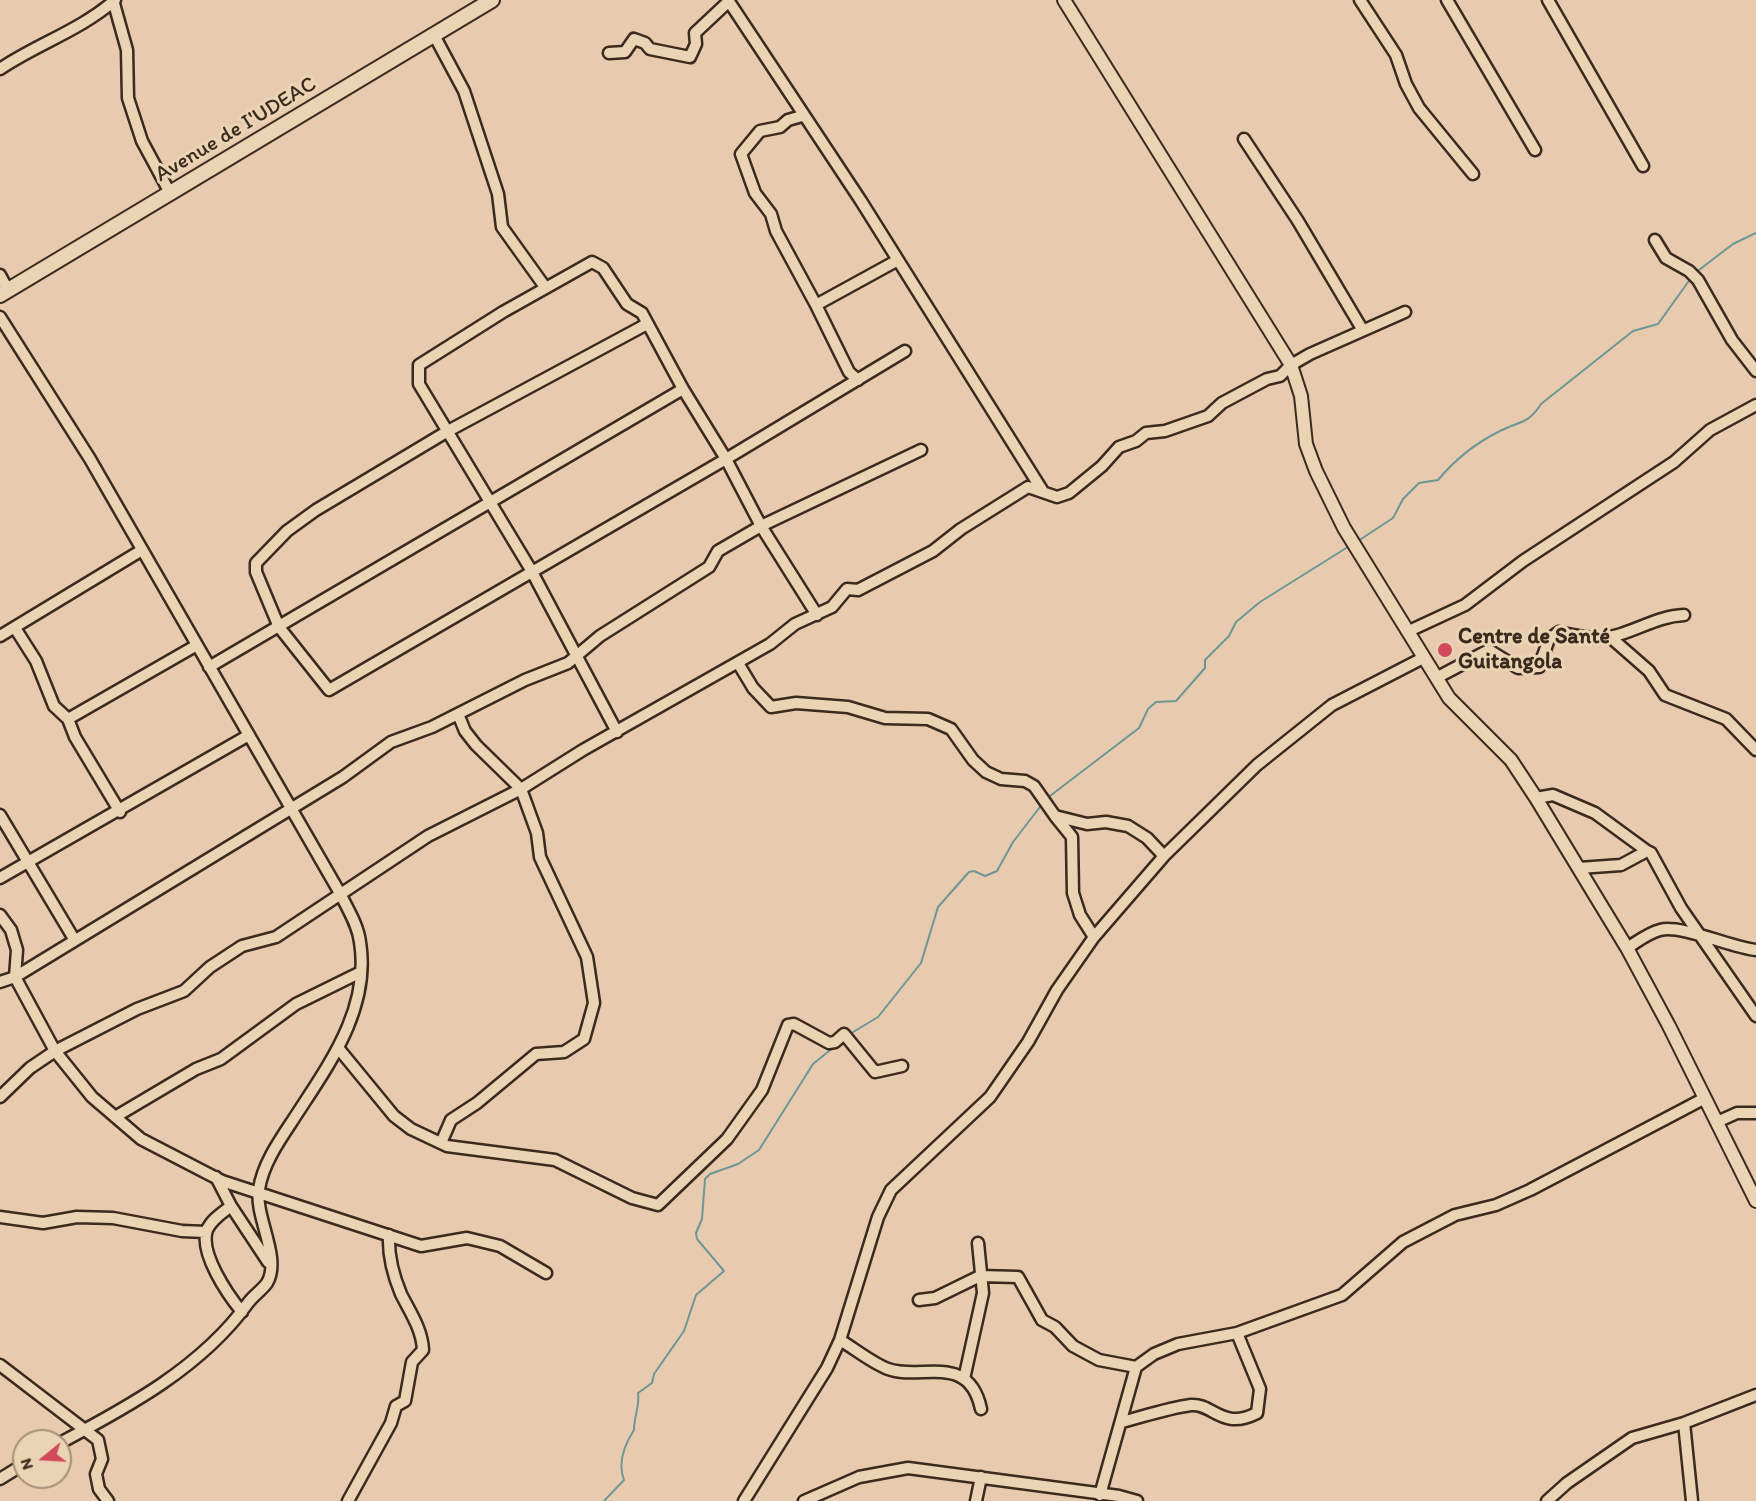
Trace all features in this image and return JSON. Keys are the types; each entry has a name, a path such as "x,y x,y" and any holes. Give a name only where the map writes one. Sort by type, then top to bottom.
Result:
{"main road":[{"name":"Avenue de I'UDEAC","path":"4,292 492,0"}],"street":[{"path":"0,69 24,53 81,25 114,0 127,50 128,98 142,141 170,193"},
{"path":"1064,0 1291,365 1301,396 1306,444 1316,471 1344,528 1449,698 1511,760 1579,868 1626,948 1756,1201"},
{"path":"1360,0 1396,55 1406,84 1419,108 1473,174"},
{"path":"1447,0 1535,150"},
{"path":"1548,0 1643,166"},
{"path":"609,53 625,52 634,39 645,43 650,49 690,57 696,44 695,33 729,1 898,260 1042,490"},
{"path":"434,35 466,99 498,194 502,228 545,287"},
{"path":"802,116 788,120 780,127 760,131 741,154 755,194 771,214 779,238 849,372 858,380"},
{"path":"1244,139 1298,221 1362,329"},
{"path":"1655,240 1666,258 1689,270 1698,280 1706,298 1714,307 1732,340 1756,371"},
{"path":"816,305 898,260"},
{"path":"617,732 531,570 419,384 419,365 545,287 592,262 597,263 627,304 642,313 683,389 726,459 761,526 817,615"},
{"path":"0,275 4,292"},
{"path":"0,1097 30,1068 55,1051 136,1009 184,991 210,967 242,946 276,937 341,896 428,836 521,789 583,750 738,663 770,644 795,624 832,607 847,589 858,590 933,550 961,529 1028,487 1058,497 1069,493 1102,466 1119,447 1136,441 1146,433 1165,430 1208,416 1222,403 1267,379 1280,376 1291,365 1362,329 1405,312"},
{"path":"0,317 90,459 341,896 361,943 361,972 351,1022 339,1049 273,1151 258,1191 272,1268 267,1283 237,1320 162,1383 114,1416 72,1437"},
{"path":"647,324 448,430 307,516 287,531 256,563 256,572 279,627 329,690 531,570 726,459 905,351"},
{"path":"209,667 683,389"},
{"path":"1409,631 1465,605 1523,561 1674,462 1710,430 1756,405"},
{"path":"0,982 15,976 343,777 391,742 432,727 525,680 568,663 600,636 709,567 718,551 761,526 921,450"},
{"path":"0,636 142,550"},
{"path":"1438,677 1489,650 1518,668 1539,667 1550,639 1559,632 1585,638 1609,636 1667,616 1684,615"},
{"path":"15,628 36,661 54,706 68,719 75,737 120,812"},
{"path":"1609,636 1649,671 1665,694 1726,719 1756,750"},
{"path":"68,719 196,645"},
{"path":"744,1501 827,1368 840,1340 878,1217 891,1190 990,1097 1028,1042 1057,990 1094,937 1164,856 1257,765 1332,705 1424,658"},
{"path":"738,663 753,688 771,707 796,703 848,707 885,718 928,719 951,729 972,760 986,772 1001,779 1026,781 1034,786 1072,837 1073,893 1080,915 1094,937"},
{"path":"441,1143 451,1120 477,1103 536,1054 564,1052 584,1039 594,1003 587,957 540,857 537,833 521,789 476,745 465,731 458,714"},
{"path":"0,878 120,812 249,735"},
{"path":"1536,798 1553,795 1595,813 1651,853 1680,908 1756,1016"},
{"path":"0,815 74,939"},
{"path":"1055,816 1087,824 1106,822 1128,826 1147,838 1164,856"},
{"path":"1579,868 1621,865 1647,851"},
{"path":"0,915 11,930 17,950 15,976 55,1051 92,1097 141,1139 216,1178 421,1246 467,1238 500,1246 546,1273"},
{"path":"1626,948 1661,929 1713,938 1743,949 1756,950"},
{"path":"115,1117 196,1069 221,1059 296,1004 361,972"},
{"path":"339,1049 394,1116 411,1129 441,1143 555,1160 632,1198 658,1205 727,1139 762,1090 788,1025 794,1024 829,1042 846,1037 875,1072 902,1066"},
{"path":"1100,1495 1122,1422 1126,1394 1136,1367 1154,1354 1178,1344 1237,1333 1342,1295 1403,1242 1455,1215 1496,1205 1530,1190 1705,1098"},
{"path":"1717,1122 1737,1113 1756,1113"},
{"path":"216,1178 231,1206 272,1268"},
{"path":"231,1206 212,1222 207,1232 212,1263 230,1298 242,1312"},
{"path":"0,1217 43,1223 77,1217 113,1218 182,1231 207,1232"},
{"path":"348,1501 391,1423 396,1406 405,1401 412,1362 423,1350 423,1336 400,1292 392,1266 389,1235"},
{"path":"964,1379 983,1293 978,1244"},
{"path":"919,1300 935,1298 980,1276 1018,1277 1042,1320 1054,1327 1073,1346 1099,1360 1136,1367"},
{"path":"1122,1422 1194,1405 1217,1416 1243,1420 1257,1413 1260,1389 1237,1333"},
{"path":"840,1340 889,1370 949,1372 964,1379 979,1398 981,1408"},
{"path":"0,1365 54,1404 98,1440 102,1459 96,1474 99,1489 108,1501"},
{"path":"1547,1501 1618,1446 1632,1438 1684,1423 1756,1395"},
{"path":"1684,1423 1692,1501"},
{"path":"804,1501 859,1477 908,1468 1119,1496 1137,1501"},
{"path":"976,1501 981,1477"}],"waterway":[{"path":"1695,273 1733,244 1756,233"},
{"path":"1358,541 1393,518 1403,499 1419,483 1438,480 1458,459 1482,441 1532,416 1541,404 1633,331 1658,324 1691,278"},
{"path":"1046,799 1139,728 1148,709 1156,702 1176,701 1205,668 1205,660 1229,636 1236,622 1260,602 1351,545"},
{"path":"850,1034 878,1017 921,963 938,907 969,872 974,871 985,876 997,871 1013,842 1043,803"},
{"path":"604,1501 624,1480 622,1460 625,1447 634,1430 638,1393 652,1383 654,1374 684,1331 696,1295 724,1271 697,1239 696,1233 702,1219 705,1179 710,1174 738,1164 759,1150 813,1064 834,1047"}],"place":[{"name":"Centre de Santé Guitangola","path":"1445,650"}]}
